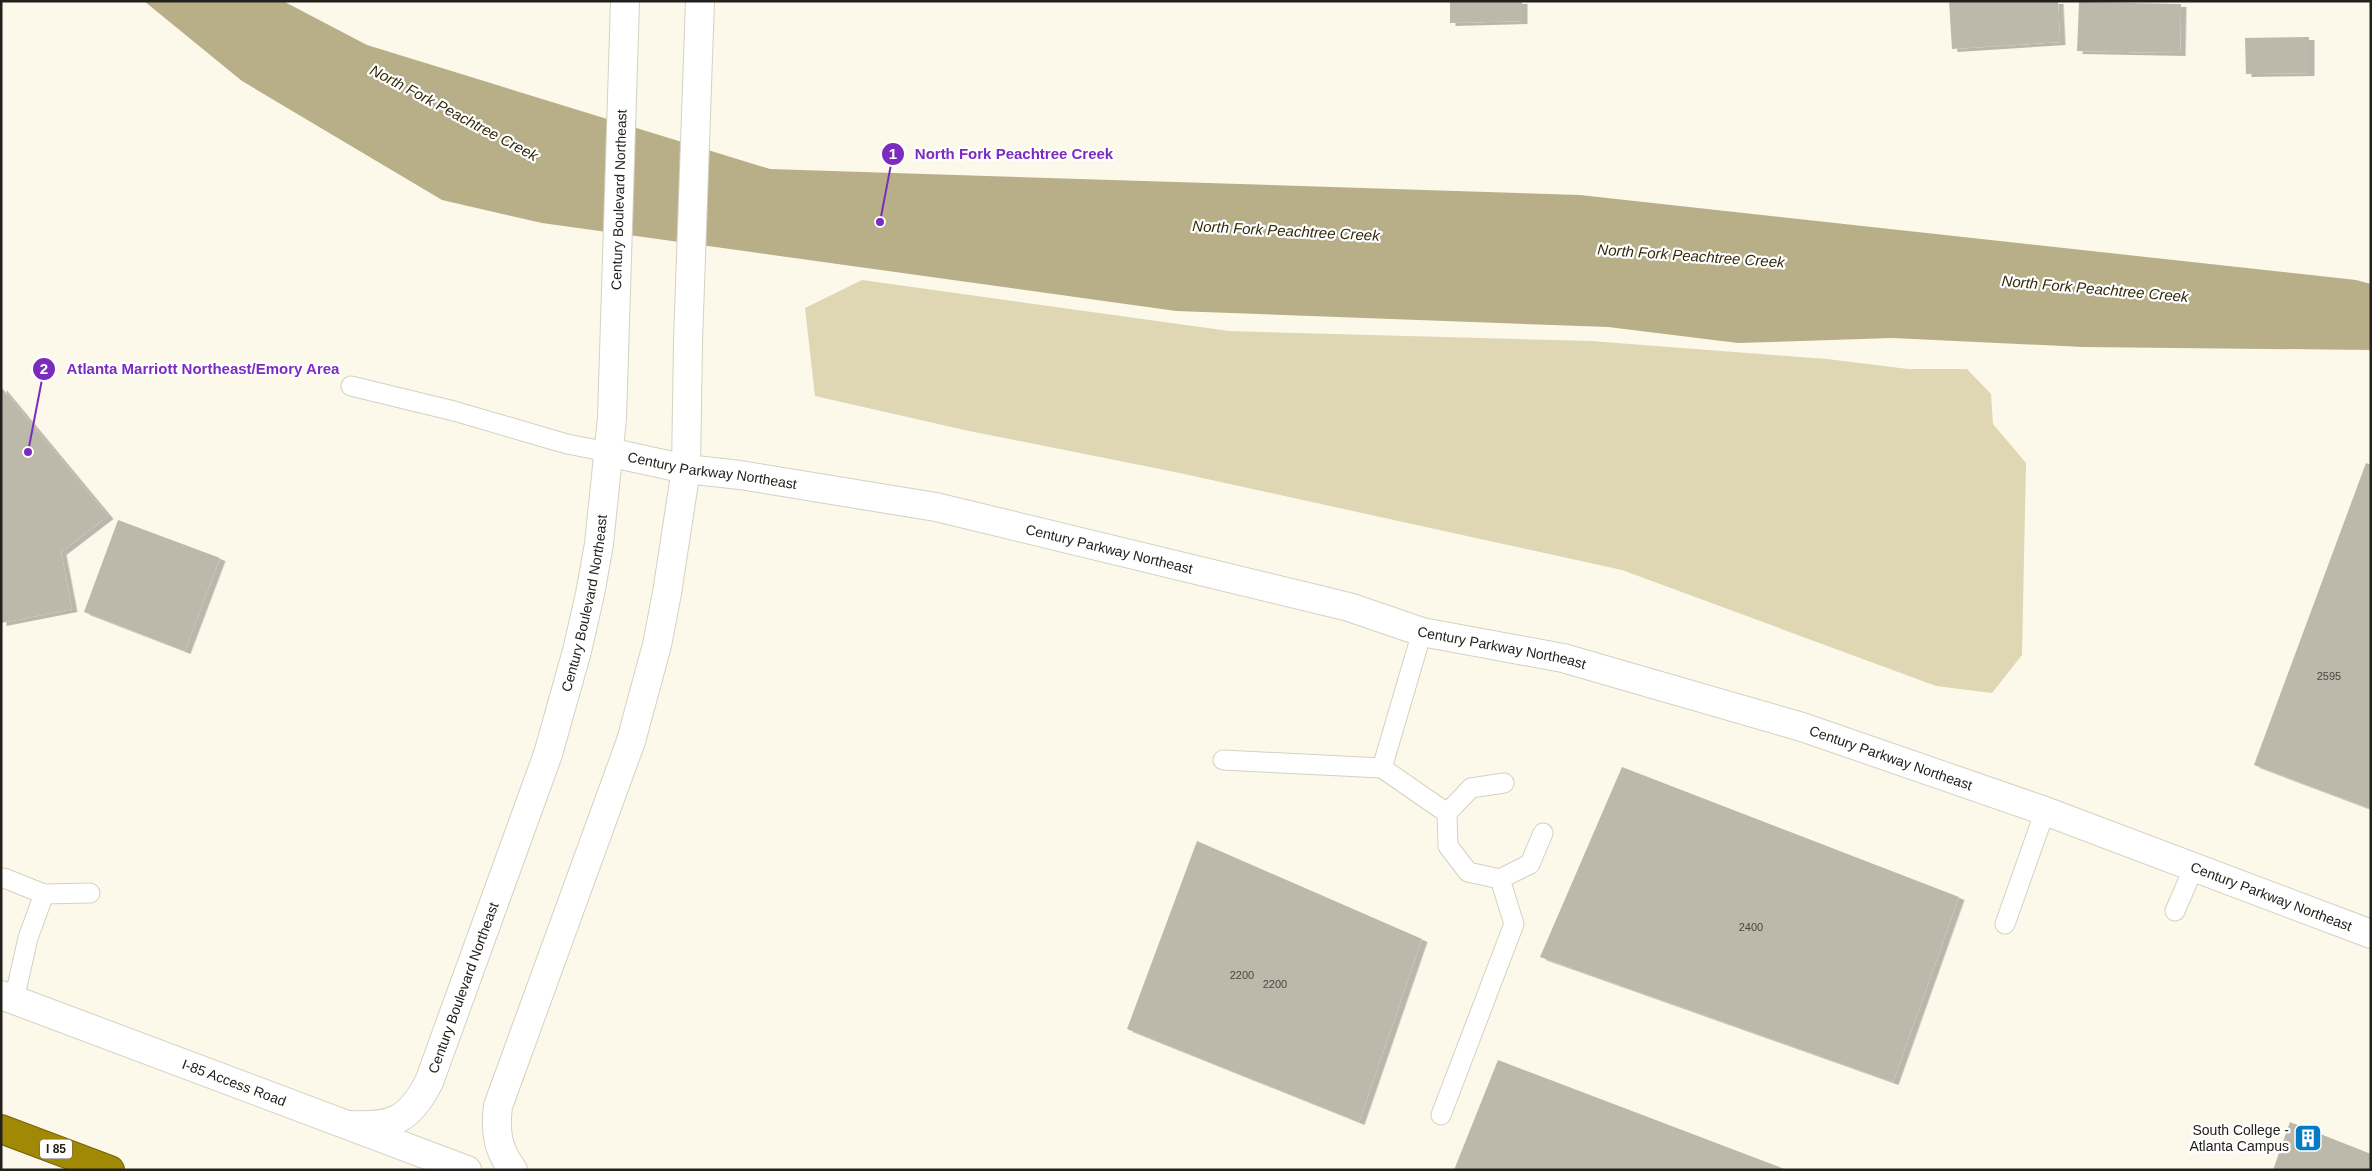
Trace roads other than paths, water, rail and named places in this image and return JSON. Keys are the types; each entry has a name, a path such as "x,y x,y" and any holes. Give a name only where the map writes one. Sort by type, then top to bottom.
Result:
{"highway":[{"name":"I 85","path":"1,1129 110,1170"}],"street":[{"name":"Century Boulevard Northeast","path":"350,1125 383,1125 398,1120 419,1101 429,1082 548,754 563,703 590,594 598,544 612,418 625,1"},
{"path":"513,1170 504,1159 497,1142 498,1106 631,741 642,704 667,594 686,469 688,342 700,1"},
{"name":"Century Parkway Northeast","path":"608,452 686,469 740,474 936,507 1349,608 1422,632 1563,658 1802,728 2045,811 2371,934"},
{"name":"I-85 Access Road","path":"8,997 467,1170"}],"lane":[{"path":"351,386 454,411 567,444 608,452"},
{"path":"1382,768 1422,632"},
{"path":"1223,760 1382,768 1447,812"},
{"path":"1504,783 1471,788 1447,812 1448,846 1468,872 1500,879 1530,864 1543,833"},
{"path":"2005,924 2045,811"},
{"path":"2175,911 2194,867"},
{"path":"4,878 44,894 90,893"},
{"path":"1441,1115 1514,924 1500,879"},
{"path":"8,997 44,894"}],"water":[{"path":"144,1 283,1 367,45 770,169 1580,195 2356,280 2371,284 2371,350 2083,347 1892,338 1738,343 1608,327 1176,311 542,223 442,200 242,81"}],"place":[{"name":"North Fork Peachtree Creek","path":"880,222"},
{"name":"Atlanta Marriott Northeast/Emory Area","path":"28,452"},
{"name":"South College - Atlanta Campus","path":"2308,1138"}]}
